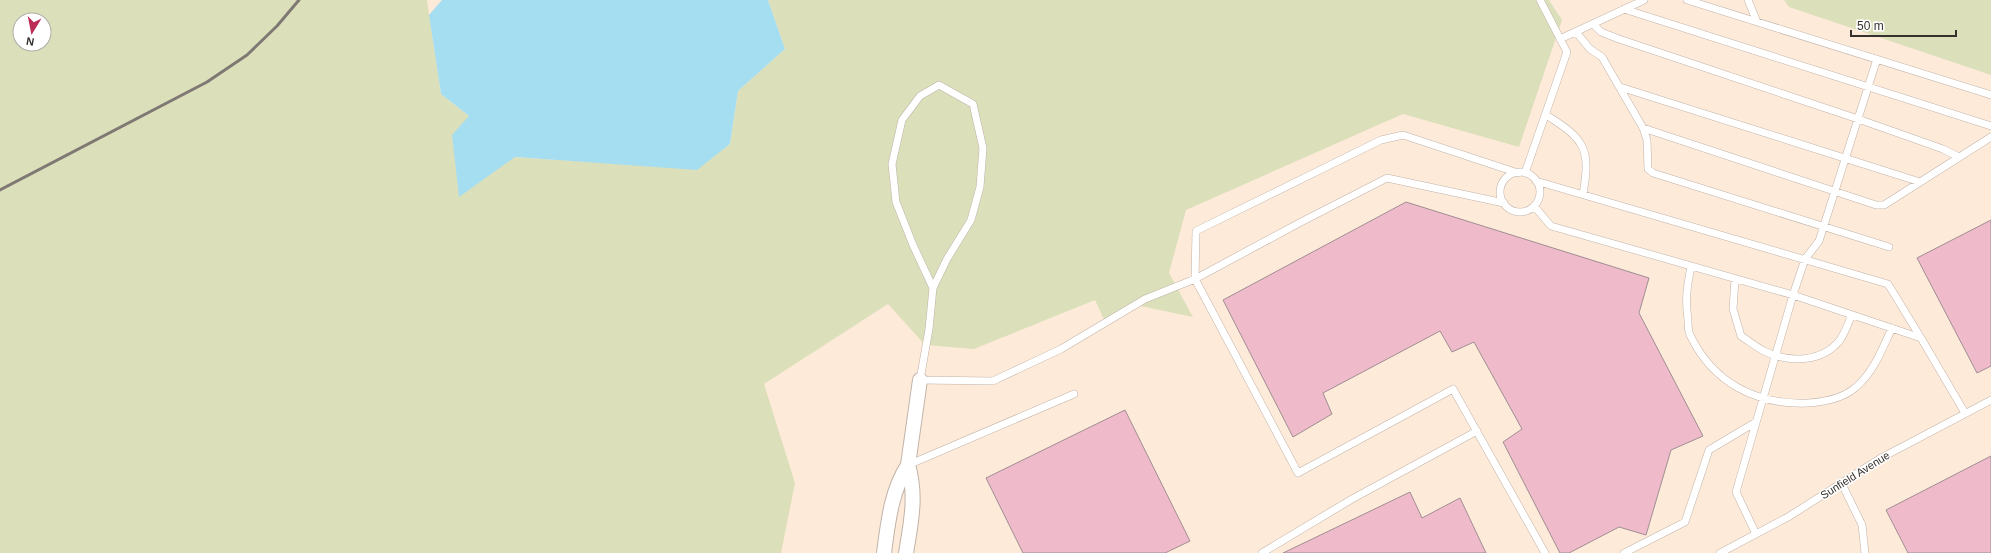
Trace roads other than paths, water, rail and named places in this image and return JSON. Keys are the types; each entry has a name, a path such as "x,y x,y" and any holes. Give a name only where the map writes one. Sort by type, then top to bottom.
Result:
{"street":[{"path":"906,553 913,500 912,479 908,465 920,380"},
{"path":"884,553 890,508 901,476 908,465"}],"lane":[{"path":"1521,173 1546,115 1567,52 1540,0"},
{"path":"1560,39 1644,0"},
{"path":"1687,0 1991,95"},
{"path":"1748,0 1757,22"},
{"path":"1624,9 1991,126"},
{"path":"1593,24 1601,32 1620,39 1858,119 1943,149 1959,157"},
{"path":"1576,32 1590,49 1602,57 1643,128 1647,140 1648,169 1653,173 1889,247"},
{"path":"1756,534 1736,492 1775,355 1805,259 1819,241 1877,59"},
{"path":"933,288 912,245 896,202 892,164 902,120 920,96 939,85 973,104 983,148 980,187 971,220 947,259 933,288 930,329 920,380 993,381 1061,349 1145,299 1195,279 1387,178 1504,203"},
{"path":"1620,87 1846,157 1920,182"},
{"path":"1546,115 1576,136 1586,155 1587,173 1583,194"},
{"path":"1643,128 1876,205 1884,205 1991,137"},
{"path":"1545,553 1453,389 1298,473 1195,279 1196,231 1380,140 1403,135 1521,173 1536,181 1888,284 1922,338 1965,413"},
{"path":"1521,173 1511,174 1502,184 1500,196 1504,203 1512,210 1524,212 1534,206 1540,194 1536,181"},
{"path":"1534,206 1551,226 1793,296 1922,338"},
{"path":"1691,266 1685,297 1689,334 1707,363 1734,386 1763,399 1787,404 1825,402 1856,388 1875,364 1892,328"},
{"path":"1735,279 1733,309 1741,336 1764,351 1775,355 1802,360 1823,354 1840,340 1852,315"},
{"path":"908,465 1074,394"},
{"name":"Sunfield Avenue","path":"1720,553 1808,505 1841,482 1881,458 1991,400"},
{"path":"1624,553 1685,522 1709,450 1756,422"},
{"path":"1262,553 1352,499 1477,432"},
{"path":"1841,482 1862,525 1865,553"}],"water":[{"path":"442,0 768,0 785,49 738,91 730,144 697,170 515,157 459,197 452,135 469,116 441,94 429,15"}],"railway":[{"path":"0,190 207,82 247,55 277,26 299,0"}]}
